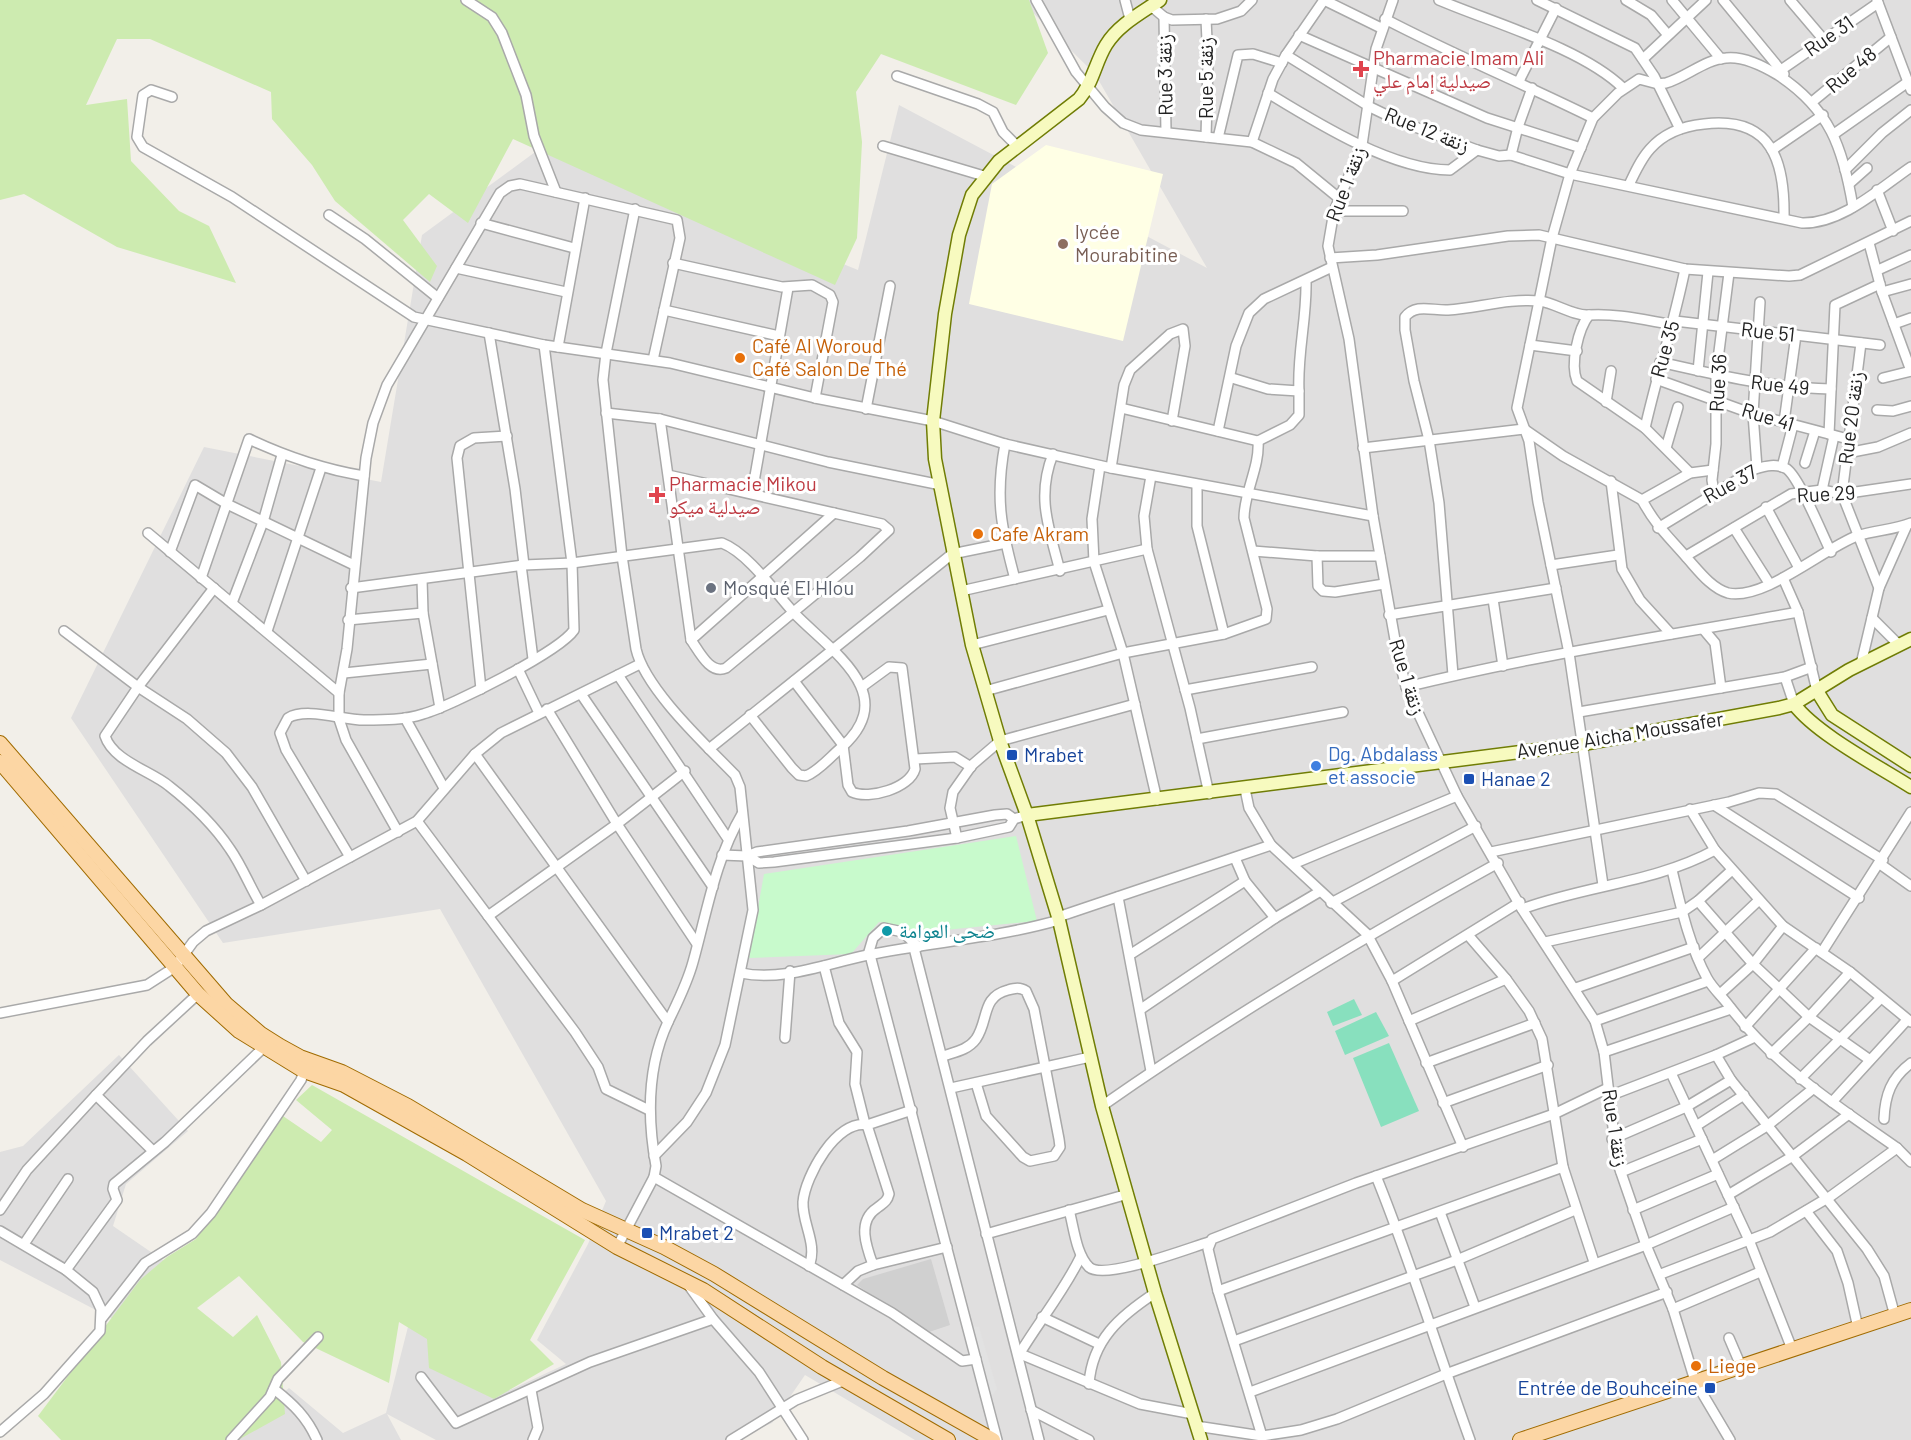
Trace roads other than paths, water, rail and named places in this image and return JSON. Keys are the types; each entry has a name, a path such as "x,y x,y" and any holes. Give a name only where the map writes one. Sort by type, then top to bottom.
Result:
{"main road":[{"path":"0,743 226,1004 261,1035 300,1057 342,1072 408,1106 582,1210 628,1230 714,1274 883,1378 995,1440"},
{"path":"0,762 198,994 239,1031 263,1048 304,1071 344,1085 521,1186 617,1247 685,1281 845,1380 948,1440"},
{"path":"1530,1438 1911,1310"}],"street":[{"path":"466,0 492,17 502,33 526,95 534,136 556,192"},
{"path":"1036,0 1070,63 1116,117 1131,127 1252,142 1296,163 1340,199"},
{"path":"1125,0 1130,19"},
{"path":"1201,1440 1155,1293 1102,1106 1058,919 1027,815 1000,741 972,645 952,554 936,459 933,421 945,314 959,235 972,195 984,176 1017,146 1069,108 1089,88 1107,43 1130,19 1156,3 1164,17 1217,19 1241,11 1252,0"},
{"path":"1252,142 1268,93 1284,59 1324,0 1519,81 1593,118"},
{"name":"Rue 1 زنقة","path":"1393,0 1383,23 1373,67 1370,106 1362,145 1334,211 1328,233 1331,262 1349,339 1372,516 1389,615 1406,687 1457,796 1521,905 1595,1020 1604,1052 1612,1138 1633,1210 1667,1292 1695,1382 1730,1440"},
{"path":"1439,0 1542,40 1604,72 1623,88"},
{"path":"1537,0 1628,43 1643,59 1680,129"},
{"path":"1626,0 1651,15 1668,35"},
{"path":"1672,0 1720,59"},
{"path":"1643,59 1706,0"},
{"path":"1723,0 1790,83"},
{"path":"1790,0 1824,40"},
{"path":"1834,134 1910,86 1877,1"},
{"name":"Rue 31","path":"1781,70 1877,1"},
{"path":"1519,81 1542,40 1556,8"},
{"name":"Rue 3 زنقة","path":"1164,17 1166,132"},
{"name":"Rue 5 زنقة","path":"1206,19 1208,62 1206,137"},
{"path":"1299,34 1487,118 1581,148"},
{"name":"Rue 48","path":"1812,102 1891,37"},
{"name":"Rue 12 زنقة","path":"1218,138 1238,55 1253,54 1284,59 1399,121 1477,150 1499,156 1511,155 1570,174 1629,184 1784,218 1814,223 1853,207 1911,167"},
{"path":"1603,885 1569,653 1529,441 1516,408 1552,238 1570,174 1593,118 1623,88 1639,79 1658,84 1681,78 1720,59 1735,58 1755,63 1790,83 1823,115 1834,134 1849,184 1853,207"},
{"path":"897,76 978,104 993,112 1003,132 1017,146"},
{"path":"1511,155 1532,88"},
{"path":"172,97 151,90 143,95 137,137 143,147 206,181 398,308 424,320 544,345 653,360 815,398 933,421 1005,444 1111,468 1372,516"},
{"path":"1268,93 1362,145 1413,164 1438,170 1456,168 1467,155 1477,150"},
{"path":"1845,170 1882,133 1911,110"},
{"path":"1772,150 1823,115"},
{"path":"1629,184 1650,148 1680,129 1714,123 1739,125 1754,131 1772,150 1784,179 1784,218"},
{"path":"883,146 984,176"},
{"path":"1849,184 1867,168"},
{"path":"398,832 346,740 339,719 339,693 344,673 364,476 379,406 387,385 500,193 510,186 520,184 677,220 681,231 653,360"},
{"path":"1877,190 1893,231"},
{"path":"558,347 566,292 585,198"},
{"path":"635,209 606,353 603,380 622,556 640,664 709,749 735,775 740,787 753,910 725,1045 706,1093 687,1122 654,1156"},
{"path":"1334,211 1403,211"},
{"path":"329,215 364,239 438,298"},
{"path":"1218,431 1232,378 1236,346 1249,313 1264,299 1306,281 1331,262 1525,235 1552,238 1685,269 1800,275 1911,221"},
{"path":"482,223 574,248"},
{"path":"1869,243 1881,288 1911,371 1883,378"},
{"path":"1878,270 1911,255"},
{"path":"673,263 788,288 802,284 812,285 832,298 815,398"},
{"path":"456,268 566,292"},
{"name":"Rue 35","path":"1645,428 1660,362 1674,323 1685,269"},
{"path":"1698,371 1708,272"},
{"name":"Rue 36","path":"1714,492 1716,375 1729,273"},
{"path":"1121,408 1258,441 1290,425 1299,415 1298,370 1306,315 1306,281"},
{"path":"1822,490 1831,435 1831,389 1837,303 1881,288 1911,284"},
{"path":"866,409 890,286"},
{"path":"752,493 788,288"},
{"name":"Rue 51","path":"1429,440 1405,330 1407,315 1421,308 1447,310 1486,304 1540,302 1589,315 1602,312 1674,323 1702,324 1880,345"},
{"path":"1757,468 1753,414 1760,302"},
{"path":"664,310 779,336"},
{"path":"1589,315 1577,351 1576,379 1645,428 1690,473"},
{"path":"1894,324 1911,318"},
{"path":"1111,468 1127,376 1134,364 1170,334 1184,329 1185,346 1172,421"},
{"path":"489,333 507,436 533,659"},
{"path":"1782,467 1789,423 1796,335"},
{"name":"Rue 20 زنقة","path":"1842,494 1861,343"},
{"path":"350,857 293,764 280,732 288,718 299,713 339,719 405,718 440,708 480,689 556,647 574,630 572,563 544,345"},
{"path":"1530,345 1577,351"},
{"name":"Rue 49","path":"1660,362 1754,384 1831,389"},
{"path":"1606,402 1611,371"},
{"path":"1232,378 1268,389 1299,391"},
{"name":"Rue 41","path":"1656,380 1753,414 1848,439"},
{"path":"1877,410 1893,411 1911,406"},
{"path":"1666,448 1678,407"},
{"path":"606,413 660,419 857,469 941,485"},
{"path":"660,419 691,640 713,668 721,670 794,612 884,537 889,530 882,524 668,475"},
{"path":"1363,448 1524,429 1563,456 1642,500 1658,528 1714,586 1728,593 1746,593 1783,578 1856,536 1909,524"},
{"path":"1805,463 1815,431"},
{"path":"1847,453 1878,447 1911,433"},
{"path":"480,689 470,573 458,482 458,451 469,440 507,436"},
{"path":"201,578 249,439 321,468 364,476"},
{"path":"1429,440 1443,534 1446,608 1453,675"},
{"path":"985,691 1123,654 1224,634 1266,619 1267,609 1244,518 1258,441"},
{"path":"1005,444 998,495 1006,543 1016,579"},
{"path":"232,603 263,522 282,454"},
{"path":"1053,454 1046,479 1044,508 1060,571"},
{"path":"1100,465 1092,519 1094,562 1123,654 1158,800"},
{"name":"Rue 37","path":"1658,528 1714,492 1757,468 1769,465 1782,467 1790,472 1831,552"},
{"path":"267,631 321,468"},
{"path":"1642,500 1690,473 1713,470"},
{"path":"1151,476 1144,516 1147,549 1174,644 1209,794"},
{"path":"1611,481 1618,555 1623,573 1640,600 1671,634"},
{"name":"Rue 29","path":"1686,556 1766,507 1802,492 1822,490 1842,494 1911,484"},
{"path":"170,552 195,485 227,504 354,565"},
{"path":"1197,485 1197,526 1224,634"},
{"path":"1842,494 1856,536 1879,588"},
{"path":"1766,507 1799,568"},
{"path":"691,640 834,513"},
{"path":"1861,664 1879,588 1909,524"},
{"path":"1734,528 1769,584"},
{"path":"148,532 339,693"},
{"path":"351,588 522,565 572,563 722,543 734,549 763,577 863,686 866,710 860,727 810,774 799,775 750,715"},
{"path":"709,749 830,649 952,554 1006,543"},
{"path":"961,591 1060,571 1147,549"},
{"path":"1253,551 1317,556 1380,556"},
{"path":"1551,565 1618,555"},
{"path":"1317,556 1318,585 1323,591 1335,592 1384,584"},
{"path":"1783,578 1798,612 1818,691 1832,715 1911,766"},
{"path":"422,579 423,613 440,708"},
{"path":"214,588 138,687 107,732 107,741 136,766 167,784 202,815 230,848 261,905"},
{"path":"1389,615 1446,608 1556,588"},
{"path":"1492,599 1503,666"},
{"path":"972,645 1108,610"},
{"path":"1406,687 1453,675 1798,612"},
{"path":"348,620 423,613"},
{"path":"1872,618 1899,645"},
{"path":"1704,630 1715,643 1721,688"},
{"path":"64,631 138,687 187,719 240,769 306,881"},
{"name":"Avenue Aicha Moussafer","path":"1027,815 1209,794 1583,744 1794,704 1861,664 1911,639"},
{"path":"344,673 432,664"},
{"path":"0,1013 147,985 175,967 206,931 261,905 417,821 475,754 501,733 640,664"},
{"path":"794,681 843,745 848,785 855,794 873,793 907,782 914,774 915,759 902,668 889,667 863,686"},
{"path":"1185,690 1312,667"},
{"path":"1579,712 1785,677 1812,667"},
{"path":"518,669 543,711 697,944"},
{"path":"618,675 728,838"},
{"path":"1785,677 1794,704 1803,716 1911,787"},
{"path":"581,694 713,887"},
{"path":"957,838 950,800 958,782 970,767 1000,741 1135,704"},
{"path":"1197,739 1343,712"},
{"path":"405,718 444,788"},
{"path":"475,754 554,867 668,1022"},
{"path":"915,759 955,757 970,767"},
{"path":"488,915 617,824 684,771"},
{"path":"1245,789 1249,808 1271,845 1331,903 1357,922 1367,934 1392,981 1463,1147"},
{"path":"1491,852 1714,805 1759,793 1776,794 1882,862 1911,886"},
{"path":"1293,864 1457,796"},
{"path":"1714,805 1859,898"},
{"path":"1689,809 1714,850 1783,926 1850,972 1909,1021 1832,1102"},
{"path":"1745,1027 1819,950 1859,898 1911,812"},
{"path":"617,1247 654,1177 649,1110 653,1073 668,1022 682,995 722,855 728,838 742,814"},
{"path":"722,855 747,856 758,852 1007,814 1014,819"},
{"path":"747,856 759,863 957,838 1009,827 1014,819 1027,815"},
{"path":"417,821 575,1032 598,1067 606,1089 649,1110"},
{"path":"1331,903 1476,826"},
{"path":"741,973 758,976 824,966 869,955 1030,929 1271,845"},
{"path":"1392,981 1521,905 1603,885 1637,880 1672,870 1714,850"},
{"path":"1235,858 1245,881 1275,918"},
{"path":"1102,1106 1151,1071 1367,934 1497,863"},
{"path":"1672,870 1682,912 1708,981 1745,1027 1800,1079 1897,1148 1911,1162"},
{"path":"1545,942 1682,912 1698,901 1732,870"},
{"path":"1131,954 1245,881"},
{"path":"1141,1009 1275,918 1319,892"},
{"path":"1118,897 1131,954 1151,1071"},
{"path":"1698,901 1753,964 1781,988 1809,1017 1870,1060"},
{"path":"1698,958 1726,934 1758,901"},
{"path":"1720,994 1753,964 1783,926"},
{"path":"995,1440 912,1110 869,955 873,938 884,928 903,932 916,947 1039,1440"},
{"path":"1468,935 1506,979 1535,1023 1548,1065 1563,1167 1575,1210 1594,1262"},
{"path":"1576,988 1694,947"},
{"path":"824,966 839,1023 857,1052 855,1084 889,1194 886,1201 869,1214 865,1224 867,1247 873,1265"},
{"path":"785,1038 790,971"},
{"path":"1771,1054 1850,972"},
{"path":"1409,1021 1506,979"},
{"path":"1595,1020 1708,981"},
{"path":"943,1056 972,1044 980,1031 987,1005 991,999 998,994 1019,988 1026,991 1031,1000 1046,1066 1059,1139 1057,1152 1049,1159 1026,1159 986,1116 976,1083"},
{"path":"0,1210 27,1170 147,1041 198,994"},
{"path":"1800,1079 1881,999"},
{"path":"1604,1052 1731,1009"},
{"path":"1426,1063 1535,1023"},
{"path":"1069,1210 1081,1256 1087,1265 1099,1271 1119,1269 1209,1242 1221,1234 1376,1176 1463,1147 1608,1092 1671,1073 1755,1037"},
{"path":"66,1270 117,1200 113,1189 114,1184 240,1072 263,1048"},
{"path":"1716,1055 1731,1080 1867,1248 1884,1276 1895,1316"},
{"path":"951,1088 1090,1057"},
{"path":"1884,1119 1888,1089 1901,1070 1911,1063"},
{"path":"1443,1103 1548,1065"},
{"path":"0,1432 51,1387 96,1336 102,1318 145,1263 192,1234 211,1213 301,1080 304,1071"},
{"path":"1671,1073 1749,1240 1792,1349"},
{"path":"1612,1138 1686,1107 1731,1080"},
{"path":"1712,1160 1767,1126 1814,1088"},
{"path":"96,1095 153,1151"},
{"path":"1696,1126 1744,1095"},
{"path":"809,1266 813,1256 803,1204 808,1182 832,1142 844,1132 912,1110"},
{"path":"1728,1195 1793,1156 1849,1114"},
{"path":"1621,1172 1702,1139"},
{"path":"1660,1274 1770,1232 1826,1199 1897,1148"},
{"path":"1218,1291 1563,1167"},
{"path":"1633,1210 1718,1174"},
{"path":"1376,1176 1397,1227 1429,1327 1470,1440"},
{"path":"654,1177 892,1313 962,1361 976,1359"},
{"path":"24,1244 68,1179"},
{"path":"986,1234 1128,1194"},
{"path":"1251,1392 1429,1327 1594,1262 1646,1245 1734,1207"},
{"path":"1233,1341 1457,1260 1575,1210"},
{"path":"1806,1211 1838,1251 1858,1328"},
{"path":"1440,1212 1475,1307"},
{"path":"0,1231 66,1270 93,1292 102,1318"},
{"path":"1209,1242 1209,1254 1218,1291 1251,1392 1262,1436"},
{"path":"843,1285 858,1271 873,1265 947,1247"},
{"path":"1019,1353 1042,1317 1065,1288 1081,1256"},
{"path":"1673,1309 1760,1272"},
{"path":"685,1281 712,1319 745,1353 803,1440"},
{"path":"1019,1353 1140,1404 1262,1436 1301,1430 1337,1419 1446,1374 1667,1292"},
{"path":"1089,1384 1090,1370 1099,1344 1124,1315 1155,1293"},
{"path":"1042,1317 1099,1344"},
{"path":"421,1377 456,1423 590,1362 712,1319"},
{"path":"231,1440 270,1397 278,1379 318,1336"},
{"path":"1729,1338 1741,1366"},
{"path":"731,1440 783,1407 845,1380"},
{"path":"274,1389 290,1401 309,1422 317,1440"},
{"path":"531,1390 538,1428 533,1440"},
{"path":"1031,1410 1089,1440"}],"place":[{"name":"Pharmacie Imam Ali صيدلية إمام علي","path":"1361,69"},
{"name":"lycée Mourabitine","path":"1063,244"},
{"name":"Café Al Woroud Café Salon De Thé","path":"740,358"},
{"name":"Pharmacie Mikou صيدلية ميكو","path":"657,495"},
{"name":"Cafe Akram","path":"978,534"},
{"name":"Mosqué El Hlou","path":"711,588"},
{"name":"Mrabet","path":"1012,755"},
{"name":"Dg. Abdalass et associe","path":"1316,766"},
{"name":"Hanae 2","path":"1469,779"},
{"name":"ضحى العوامة","path":"887,931"},
{"name":"Mrabet 2","path":"647,1233"},
{"name":"Liege","path":"1696,1366"},
{"name":"Entrée de Bouhceine","path":"1710,1388"}]}
